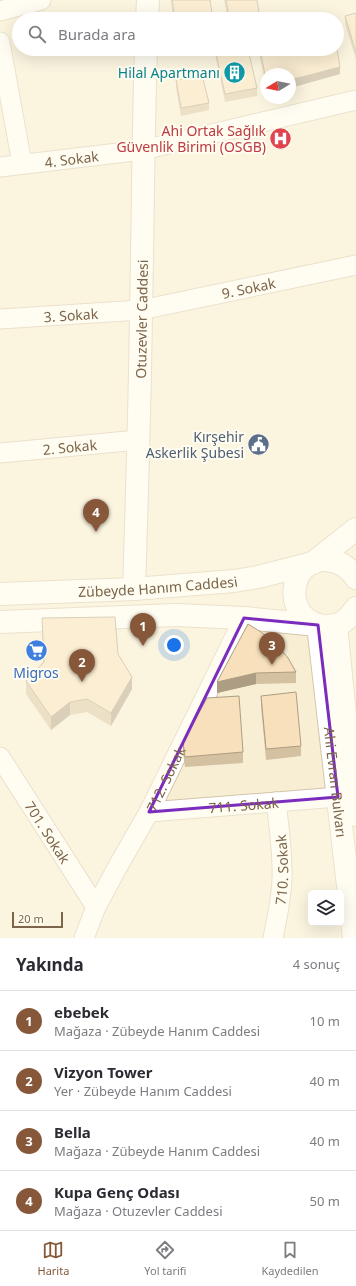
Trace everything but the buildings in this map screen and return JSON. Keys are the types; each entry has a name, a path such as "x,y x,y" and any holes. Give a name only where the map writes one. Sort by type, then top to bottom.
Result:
{"main road":[{"path":"147,12 148,0"},
{"name":"Otuzevler Caddesi","path":"134,588 146,56"},
{"path":"342,620 310,621 303,616 298,608 294,598 294,587 298,577 305,569 356,529"},
{"name":"Zübeyde Hanım Caddesi","path":"0,594 134,588 234,581 258,577 324,560 335,561 352,571"},
{"name":"Zübeyde Hanım Caddesi","path":"0,622 175,615 342,620"},
{"name":"Ahi Evran Bulvarı","path":"342,620 354,938"},
{"name":"Ahi Evran Bulvarı","path":"349,797 356,822"}],"street":[{"path":"0,11 41,0"},
{"path":"0,42 22,164"},
{"name":"4. Sokak","path":"0,166 143,150 356,100"},
{"name":"9. Sokak","path":"141,310 356,265"},
{"name":"3. Sokak","path":"0,319 141,310"},
{"name":"2. Sokak","path":"0,453 138,440"},
{"name":"712. Sokak","path":"84,938 96,907 149,812 244,618"},
{"name":"701. Sokak","path":"0,757 96,907"},
{"name":"711. Sokak","path":"149,812 349,797"},
{"name":"710. Sokak","path":"273,938 278,917 282,879 281,845 276,802"}],"highlighted area":[{"path":"244,618 318,625 338,797 149,812"}],"shaded area":[{"path":"0,0 356,0 356,938 0,938"}],"place":[{"name":"Hilal Apartmanı","path":"235,72"},
{"name":"Ahi Ortak Sağlık Güvenlik Birimi (OSGB)","path":"281,138"},
{"name":"Kırşehir Askerlik Şubesi","path":"259,444"},
{"name":"Kupa Genç Odası","path":"96,532"},
{"name":"ebebek","path":"143,646"},
{"name":"Migros","path":"36,650"},
{"name":"Bella","path":"272,665"},
{"name":"Vizyon Tower","path":"82,682"}]}
